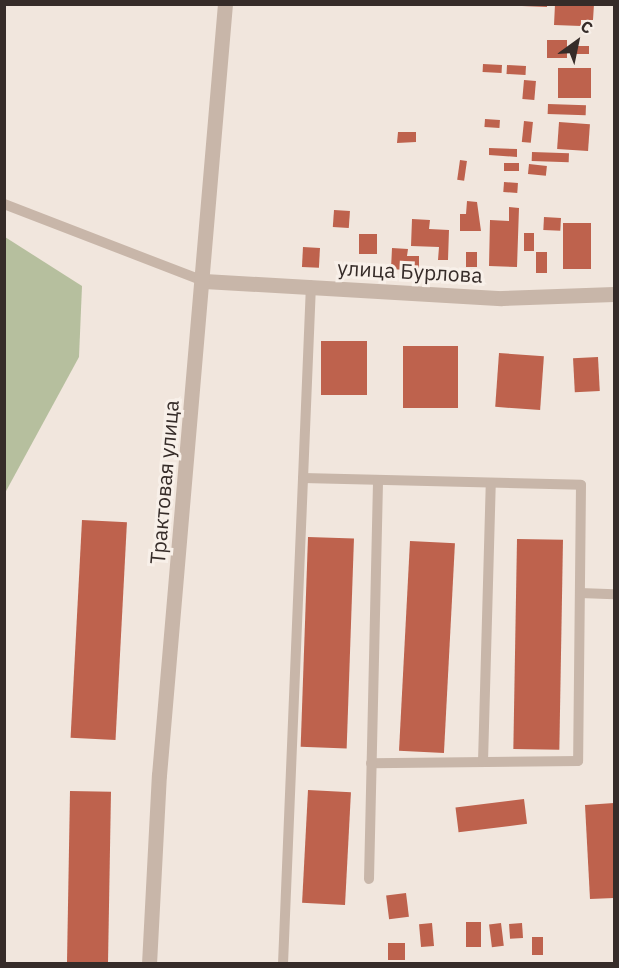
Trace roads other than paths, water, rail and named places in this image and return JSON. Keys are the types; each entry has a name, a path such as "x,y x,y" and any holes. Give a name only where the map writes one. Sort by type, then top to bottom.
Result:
{"street":[{"name":"Трактовая улица","path":"149,963 159,774 204,281 225,4"},
{"name":"улица Бурлова","path":"204,281 502,298 615,294"}],"lane":[{"path":"4,204 204,281"},
{"path":"283,963 311,286"},
{"path":"303,478 581,485 578,761 371,763"},
{"path":"369,879 378,480"},
{"path":"483,762 491,483"},
{"path":"580,593 615,594"}]}
